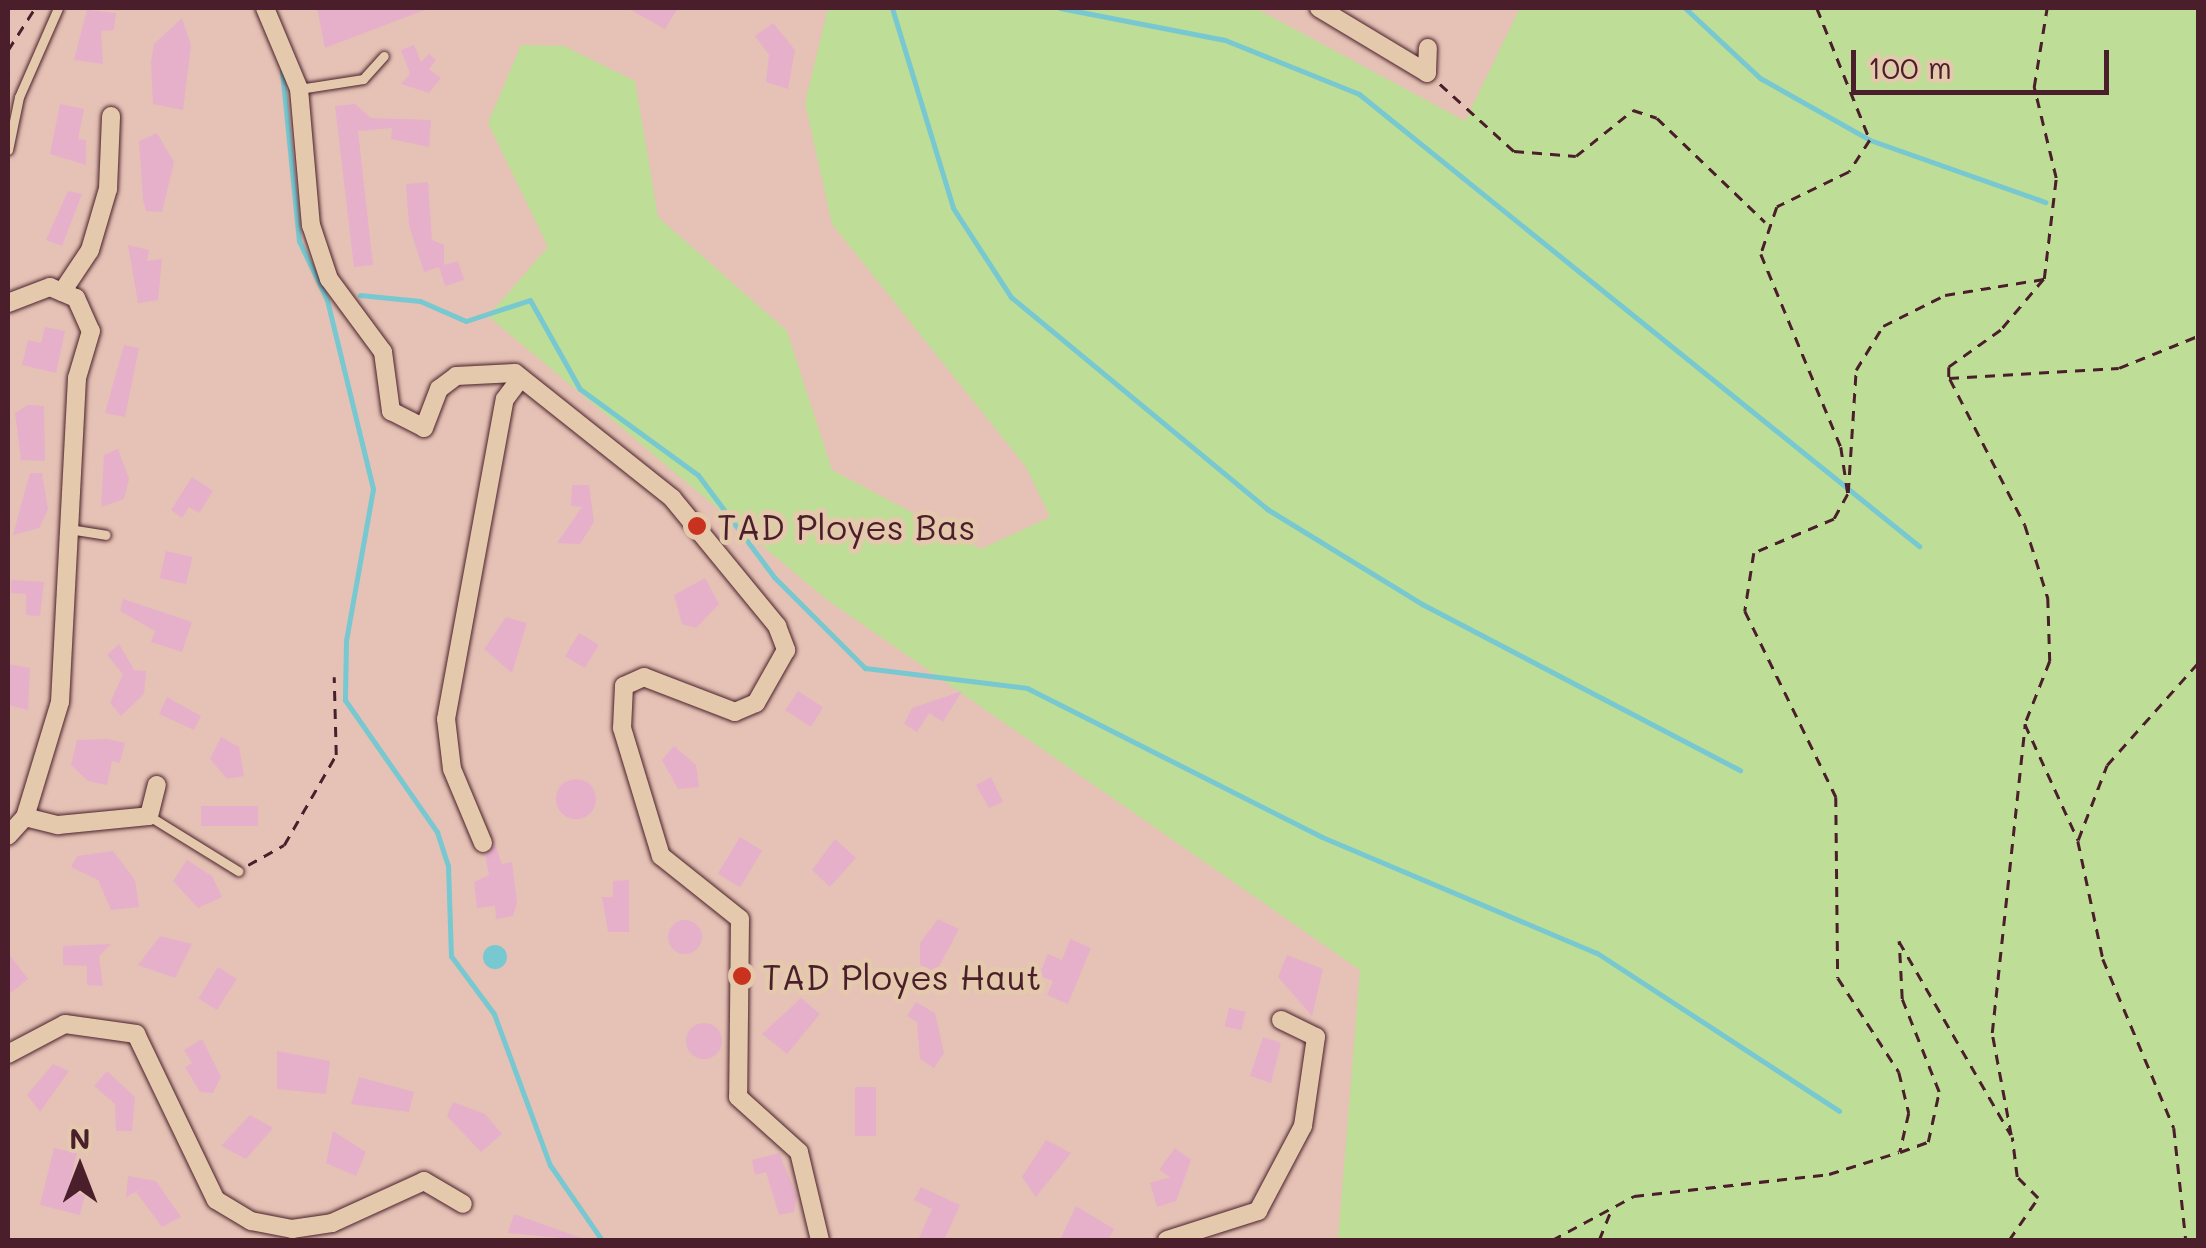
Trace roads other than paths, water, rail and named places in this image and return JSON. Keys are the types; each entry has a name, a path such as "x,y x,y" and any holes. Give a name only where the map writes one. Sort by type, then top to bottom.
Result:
{"street":[{"path":"265,8 299,89 311,226 329,279 383,352 391,412 424,428 439,389 456,376 504,370 672,498 776,626 786,650 756,702 735,712 644,677 624,686 622,728 662,856 740,919 738,1097 799,1152 820,1240"},
{"path":"1319,8 1427,73 1428,48"},
{"path":"62,292 90,250 108,189 111,116"},
{"path":"8,303 50,287 76,298 91,331 76,378 75,530 60,702 25,817 8,836"},
{"path":"483,843 452,769 446,719 506,398 520,379"},
{"path":"25,817 58,825 149,816 156,785"},
{"path":"1167,1240 1258,1211 1285,1160 1302,1126 1316,1036 1281,1020"},
{"path":"8,1054 65,1024 136,1034 216,1200 251,1220 292,1230 332,1223 424,1181 463,1204"}],"lane":[{"path":"8,150 19,97 58,8"},
{"path":"299,89 362,78 384,56"},
{"path":"75,530 106,535"},
{"path":"149,816 238,871"}],"water":[{"path":"495,945 507,957 495,969 483,957"}],"waterway":[{"path":"892,8 953,208 1011,297 1267,509 1422,604 1740,770"},
{"path":"1060,8 1225,40 1359,94 1919,546"},
{"path":"1685,8 1760,78 1870,140 2045,202"},
{"path":"282,71 299,241 327,300 373,489 346,640 345,700 437,832 448,866 451,956 494,1014 550,1165 602,1240"},
{"path":"360,295 420,301 466,321 530,300 580,389 698,475 774,577 865,668 1027,688 1322,837 1597,953 1839,1111"}],"place":[{"name":"TAD Ployes Bas","path":"697,526"},
{"name":"TAD Ployes Haut","path":"742,976"}]}
